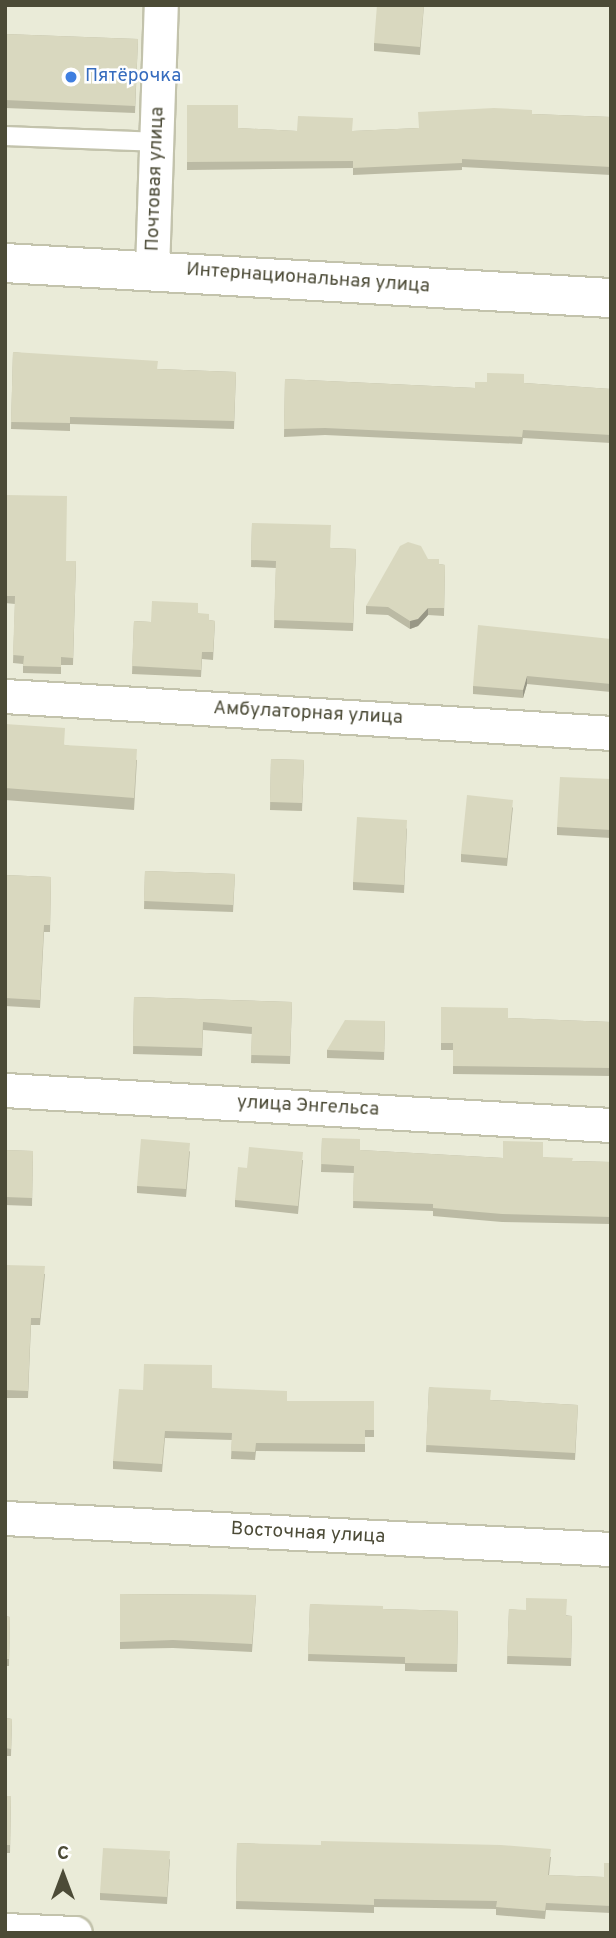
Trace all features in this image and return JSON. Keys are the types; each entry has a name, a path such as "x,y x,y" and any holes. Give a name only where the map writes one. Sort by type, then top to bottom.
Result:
{"street":[{"name":"Почтовая улица","path":"152,270 161,5"},
{"name":"Интернациональная улица","path":"5,263 611,298"},
{"name":"Амбулаторная улица","path":"5,696 611,733"},
{"name":"улица Энгельса","path":"5,1090 611,1125"},
{"name":"Восточная улица","path":"5,1518 611,1549"},
{"path":"5,1930 75,1933"}],"lane":[{"path":"5,136 158,142"}],"shaded area":[{"path":"5,5 611,5 611,1933 5,1933"}],"building":[{"path":"377,5 424,5 420,47 374,43"},
{"name":"Пятёрочка","path":"5,34 138,39 135,106 5,100"},
{"path":"187,105 238,105 238,128 297,131 298,116 353,118 352,131 419,128 418,112 494,108 532,110 532,114 611,117 611,167 462,159 462,163 353,168 353,161 187,162"},
{"path":"13,352 158,361 157,369 236,372 234,421 70,417 70,423 11,422"},
{"path":"487,373 524,374 524,383 611,389 611,435 523,430 522,437 325,428 284,429 285,379 475,388 475,382 487,382"},
{"path":"5,495 67,496 66,561 76,561 73,658 61,657 61,667 23,666 24,656 13,655 15,596 5,596"},
{"path":"252,523 331,525 330,548 356,549 353,623 274,620 276,561 251,560"},
{"path":"408,542 421,546 428,559 439,559 439,564 445,565 444,608 428,608 418,619 410,621 388,607 366,606 400,546"},
{"path":"152,601 198,603 198,613 209,614 209,620 215,621 213,652 202,652 201,670 132,666 134,621 151,622"},
{"path":"478,625 611,639 611,684 527,676 523,690 473,686"},
{"path":"5,724 65,728 64,745 137,749 134,798 5,788"},
{"path":"271,759 304,760 302,803 270,802"},
{"path":"560,777 611,779 611,830 557,827"},
{"path":"467,795 513,800 507,858 461,854"},
{"path":"357,817 407,820 404,885 353,882"},
{"path":"145,871 235,874 233,905 144,901"},
{"path":"5,875 51,877 50,925 44,925 40,1000 5,998"},
{"path":"134,997 292,1002 290,1056 251,1055 252,1027 203,1022 202,1048 133,1046"},
{"path":"441,1007 508,1008 508,1018 611,1022 611,1068 453,1066 453,1043 441,1043"},
{"path":"345,1020 385,1021 384,1052 327,1050"},
{"path":"322,1138 360,1139 360,1150 503,1158 503,1141 543,1142 543,1157 611,1162 611,1217 502,1214 433,1208 433,1204 353,1201 354,1166 321,1164"},
{"path":"141,1139 190,1143 186,1189 137,1186"},
{"path":"249,1147 303,1152 298,1206 235,1200 238,1167 247,1168"},
{"path":"5,1150 33,1151 32,1198 5,1197"},
{"path":"5,1265 45,1266 40,1318 31,1318 28,1391 5,1390"},
{"path":"144,1364 212,1365 212,1388 287,1391 287,1401 374,1401 374,1430 365,1430 365,1444 256,1443 255,1452 231,1451 232,1433 165,1431 162,1464 113,1461 119,1389 143,1390"},
{"path":"429,1387 491,1390 490,1400 578,1405 575,1453 426,1445"},
{"path":"120,1594 256,1595 252,1644 173,1640 120,1642"},
{"path":"526,1598 567,1599 566,1616 572,1616 571,1658 507,1656 509,1609 526,1610"},
{"path":"310,1604 458,1611 457,1664 405,1663 405,1657 308,1654"},
{"path":"5,1616 10,1617 9,1659 5,1659"},
{"path":"5,1718 12,1719 11,1749 5,1748"},
{"path":"5,1796 11,1796 10,1845 5,1845"},
{"path":"321,1841 501,1845 551,1849 548,1875 604,1877 604,1863 611,1863 611,1906 546,1903 545,1911 496,1907 497,1901 374,1899 374,1905 236,1901 237,1843 321,1845"},
{"path":"103,1848 170,1851 167,1897 100,1893"}],"place":[{"name":"Пятёрочка","path":"71,77"}]}
